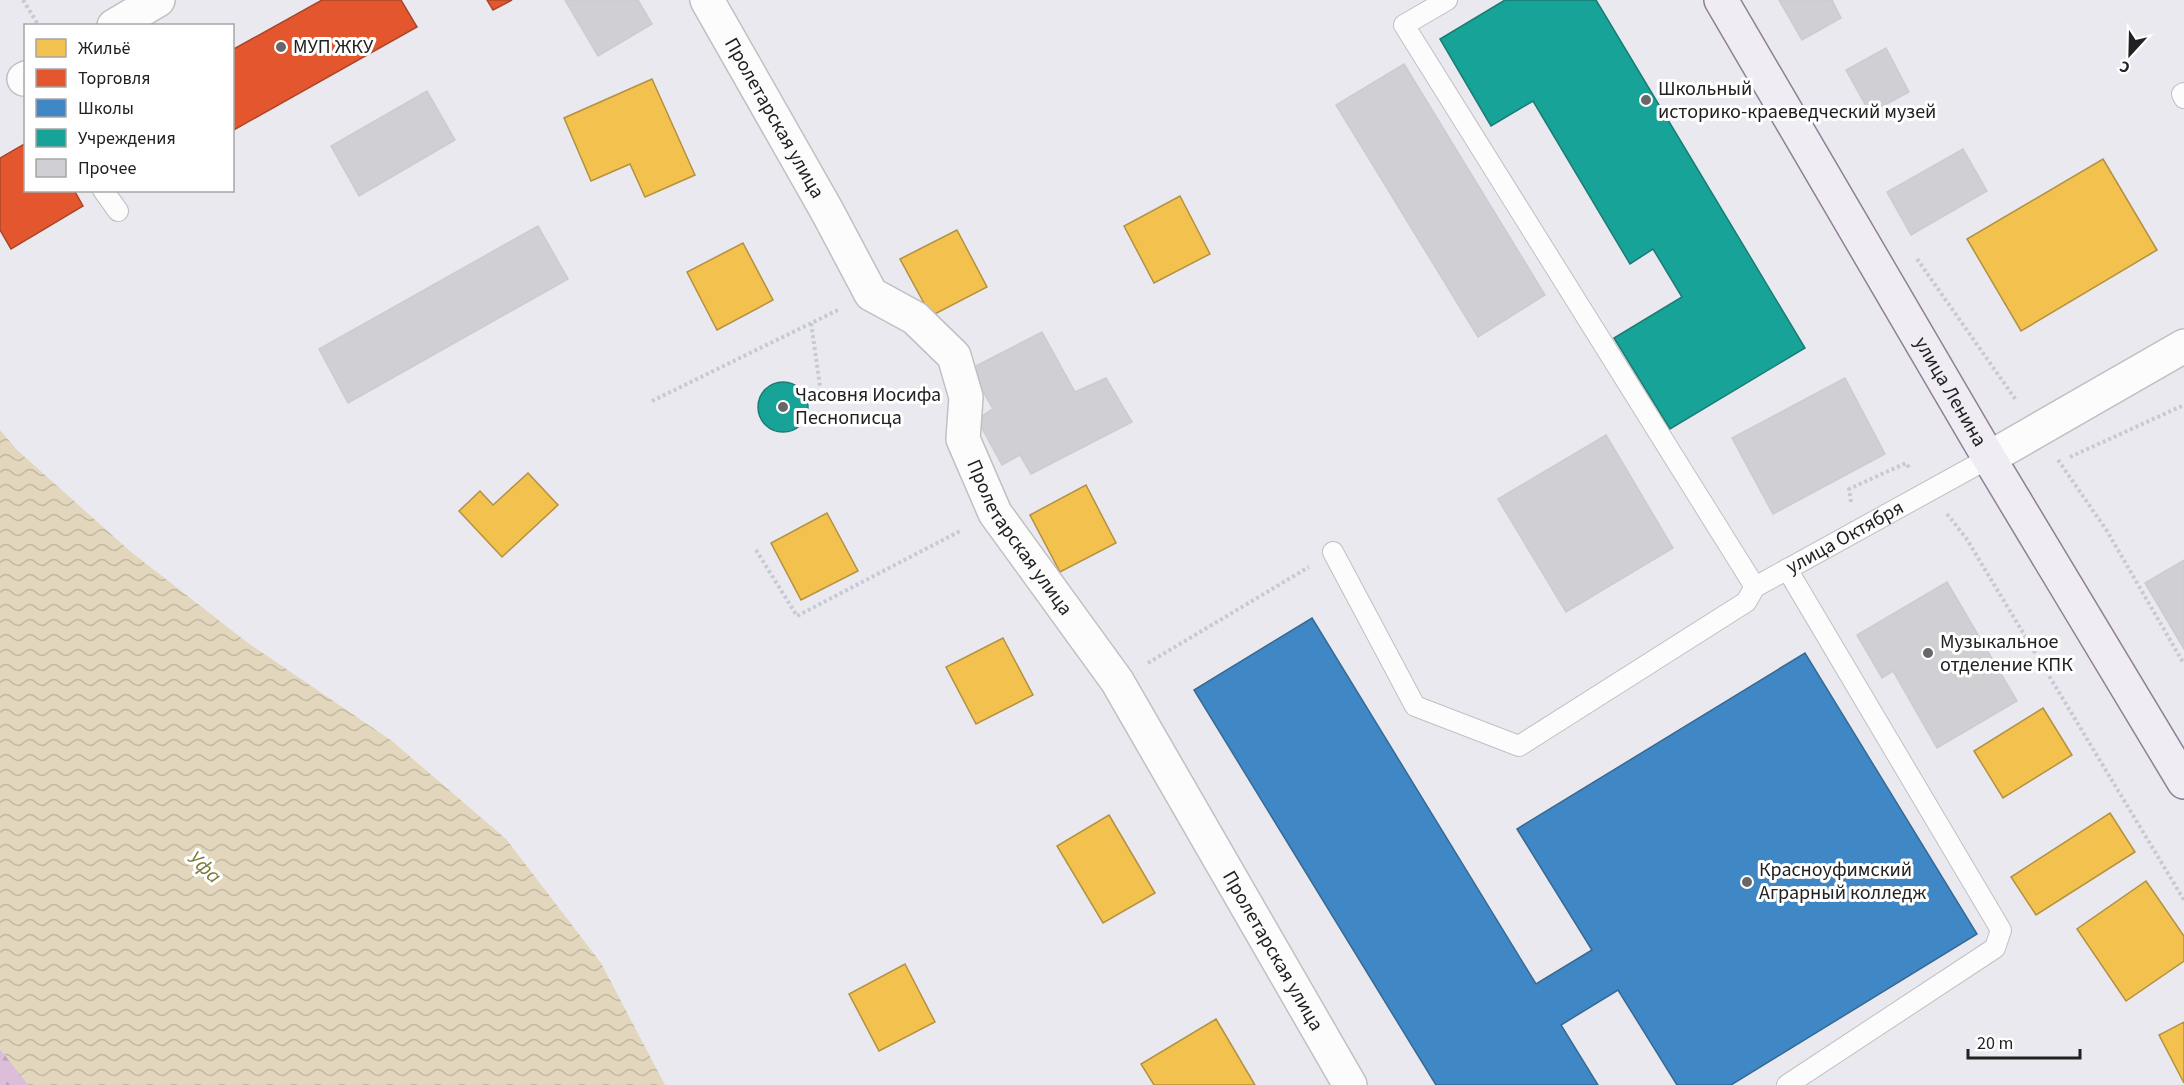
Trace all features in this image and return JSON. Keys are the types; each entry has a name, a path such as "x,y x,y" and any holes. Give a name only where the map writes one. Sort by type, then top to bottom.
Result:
{"main road":[{"name":"улица Ленина","path":"1721,0 1997,472 2184,782"}],"street":[{"path":"117,24 158,0"},
{"name":"Пролетарская улица","path":"707,0 827,211 871,294 915,318 954,356 966,397 963,439 995,513 1117,681 1350,1085"},
{"name":"улица Октября","path":"1997,472 2037,431 2184,346"}],"lane":[{"path":"1447,0 1404,25 1755,587"},
{"path":"104,192 118,211"},
{"name":"улица Октября","path":"1333,552 1415,706 1519,746 1746,602 1755,587 1929,491 1997,472"},
{"path":"1787,569 2001,930 1995,948 1787,1085"}],"path":[{"path":"23,0 38,24"},
{"path":"1914,255 2107,531 2184,664"},
{"path":"652,401 871,294"},
{"path":"806,400 821,393 811,323"},
{"path":"1997,472 2059,461 2184,405"},
{"path":"1906,463 1966,538 2184,900"},
{"path":"756,550 797,616 995,513"},
{"path":"1117,681 1333,552"}],"green space":[{"path":"0,1049 29,1085 0,1085"}],"water":[{"name":"Уфа","path":"0,430 17,450 131,552 248,643 392,741 506,839 601,963 665,1085 29,1085 0,1049"}],"building: Жильё":[{"path":"652,79 695,175 645,197 630,164 591,181 564,118"},
{"path":"2103,159 2157,250 2021,331 1967,239"},
{"path":"1180,196 1210,254 1154,283 1124,226"},
{"path":"957,230 987,287 931,316 900,259"},
{"path":"743,243 773,300 717,330 687,272"},
{"path":"528,473 558,505 502,557 459,511 480,491 493,505"},
{"path":"1086,485 1116,543 1060,572 1030,515"},
{"path":"827,513 858,571 801,600 771,543"},
{"path":"1003,638 1033,695 976,724 946,667"},
{"path":"2043,708 2072,755 2003,798 1974,751"},
{"path":"2110,813 2135,852 2036,915 2011,877"},
{"path":"1109,815 1155,893 1103,923 1057,846"},
{"path":"2146,881 2184,936 2184,961 2126,1001 2077,929"},
{"path":"905,964 935,1022 879,1051 849,994"},
{"path":"1216,1019 1255,1085 1154,1085 1141,1064"},
{"path":"2184,1022 2184,1083 2159,1035"}],"building: Торговля":[{"path":"322,0 401,0 417,27 234,130 234,49"},
{"path":"487,0 512,0 493,10"},
{"path":"24,144 24,192 75,192 83,206 11,249 0,230 0,158"}],"building: Школы":[{"name":"Красноуфимский Аграрный колледж","path":"1312,618 1536,984 1592,950 1517,829 1805,653 1977,934 1731,1085 1677,1085 1618,990 1561,1025 1598,1085 1436,1085 1194,690"}],"building: Учреждения":[{"path":"1505,0 1596,0 1805,348 1670,429 1614,338 1682,297 1653,249 1630,264 1533,101 1491,126 1440,39"},
{"name":"Часовня Иосифа Песнописца","path":"783,382 797,386 804,393 808,407 804,421 797,428 783,432 769,428 762,421 758,407 762,393 769,386"}],"building: Прочее":[{"path":"565,0 638,0 652,24 598,56"},
{"path":"1779,0 1832,0 1841,18 1802,40"},
{"path":"1886,48 1909,92 1870,113 1846,70"},
{"path":"1404,64 1545,295 1478,337 1336,105"},
{"path":"427,91 455,140 359,196 331,146"},
{"path":"1963,149 1987,191 1911,235 1887,192"},
{"path":"538,226 568,279 348,403 319,349"},
{"path":"1042,332 1075,392 1106,378 1132,422 1031,474 1020,455 1002,465 977,419 993,409 970,369"},
{"path":"1845,378 1885,454 1773,514 1732,438"},
{"path":"1606,435 1673,548 1566,612 1498,499"},
{"path":"2184,560 2184,649 2145,583"},
{"name":"Музыкальное отделение КПК","path":"1947,582 2017,701 1937,748 1893,671 1882,678 1857,635"}],"place":[{"name":"МУП ЖКУ","path":"281,47"},
{"name":"Школьный историко-краеведческий музей","path":"1646,100"},
{"name":"Часовня Иосифа Песнописца","path":"783,407"},
{"name":"Музыкальное отделение КПК","path":"1928,653"},
{"name":"Красноуфимский Аграрный колледж","path":"1747,882"}]}
